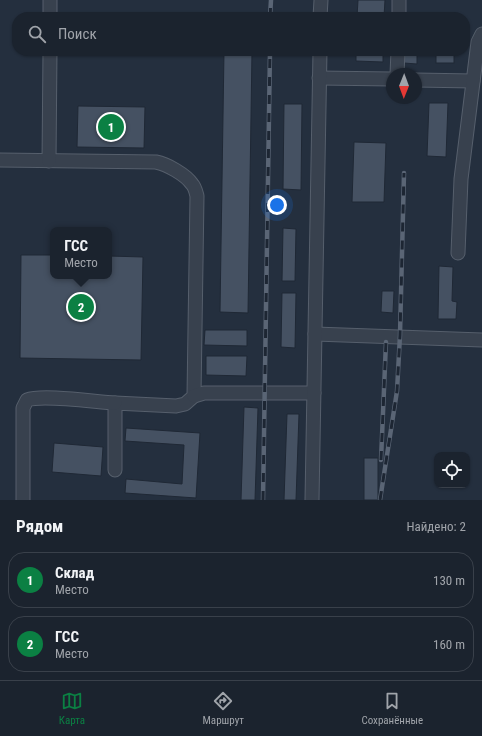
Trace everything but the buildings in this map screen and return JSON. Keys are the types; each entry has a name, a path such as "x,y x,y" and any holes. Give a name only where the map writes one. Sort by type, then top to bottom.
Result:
{"lane":[{"path":"50,0 50,12"},
{"path":"320,12 321,0"},
{"path":"398,12 399,0"},
{"path":"458,253 461,179 478,42 482,34"},
{"path":"49,160 50,56"},
{"path":"312,500 320,56"},
{"path":"397,68 398,56"},
{"path":"319,78 386,79"},
{"path":"422,80 473,81"},
{"path":"0,160 156,162 165,164 192,183 197,196 194,396"},
{"path":"315,334 482,340"},
{"path":"23,500 23,408 27,400 47,398 176,406 185,404 194,396 204,393 314,393"},
{"path":"115,403 115,470"}],"railway":[{"path":"270,12 271,0"},
{"path":"263,500 270,56"},
{"path":"380,500 397,391 400,335 404,173"},
{"path":"381,460 386,342"}],"place":[{"name":"Склад","path":"111,127"},
{"name":"ГСС","path":"81,307"}]}
